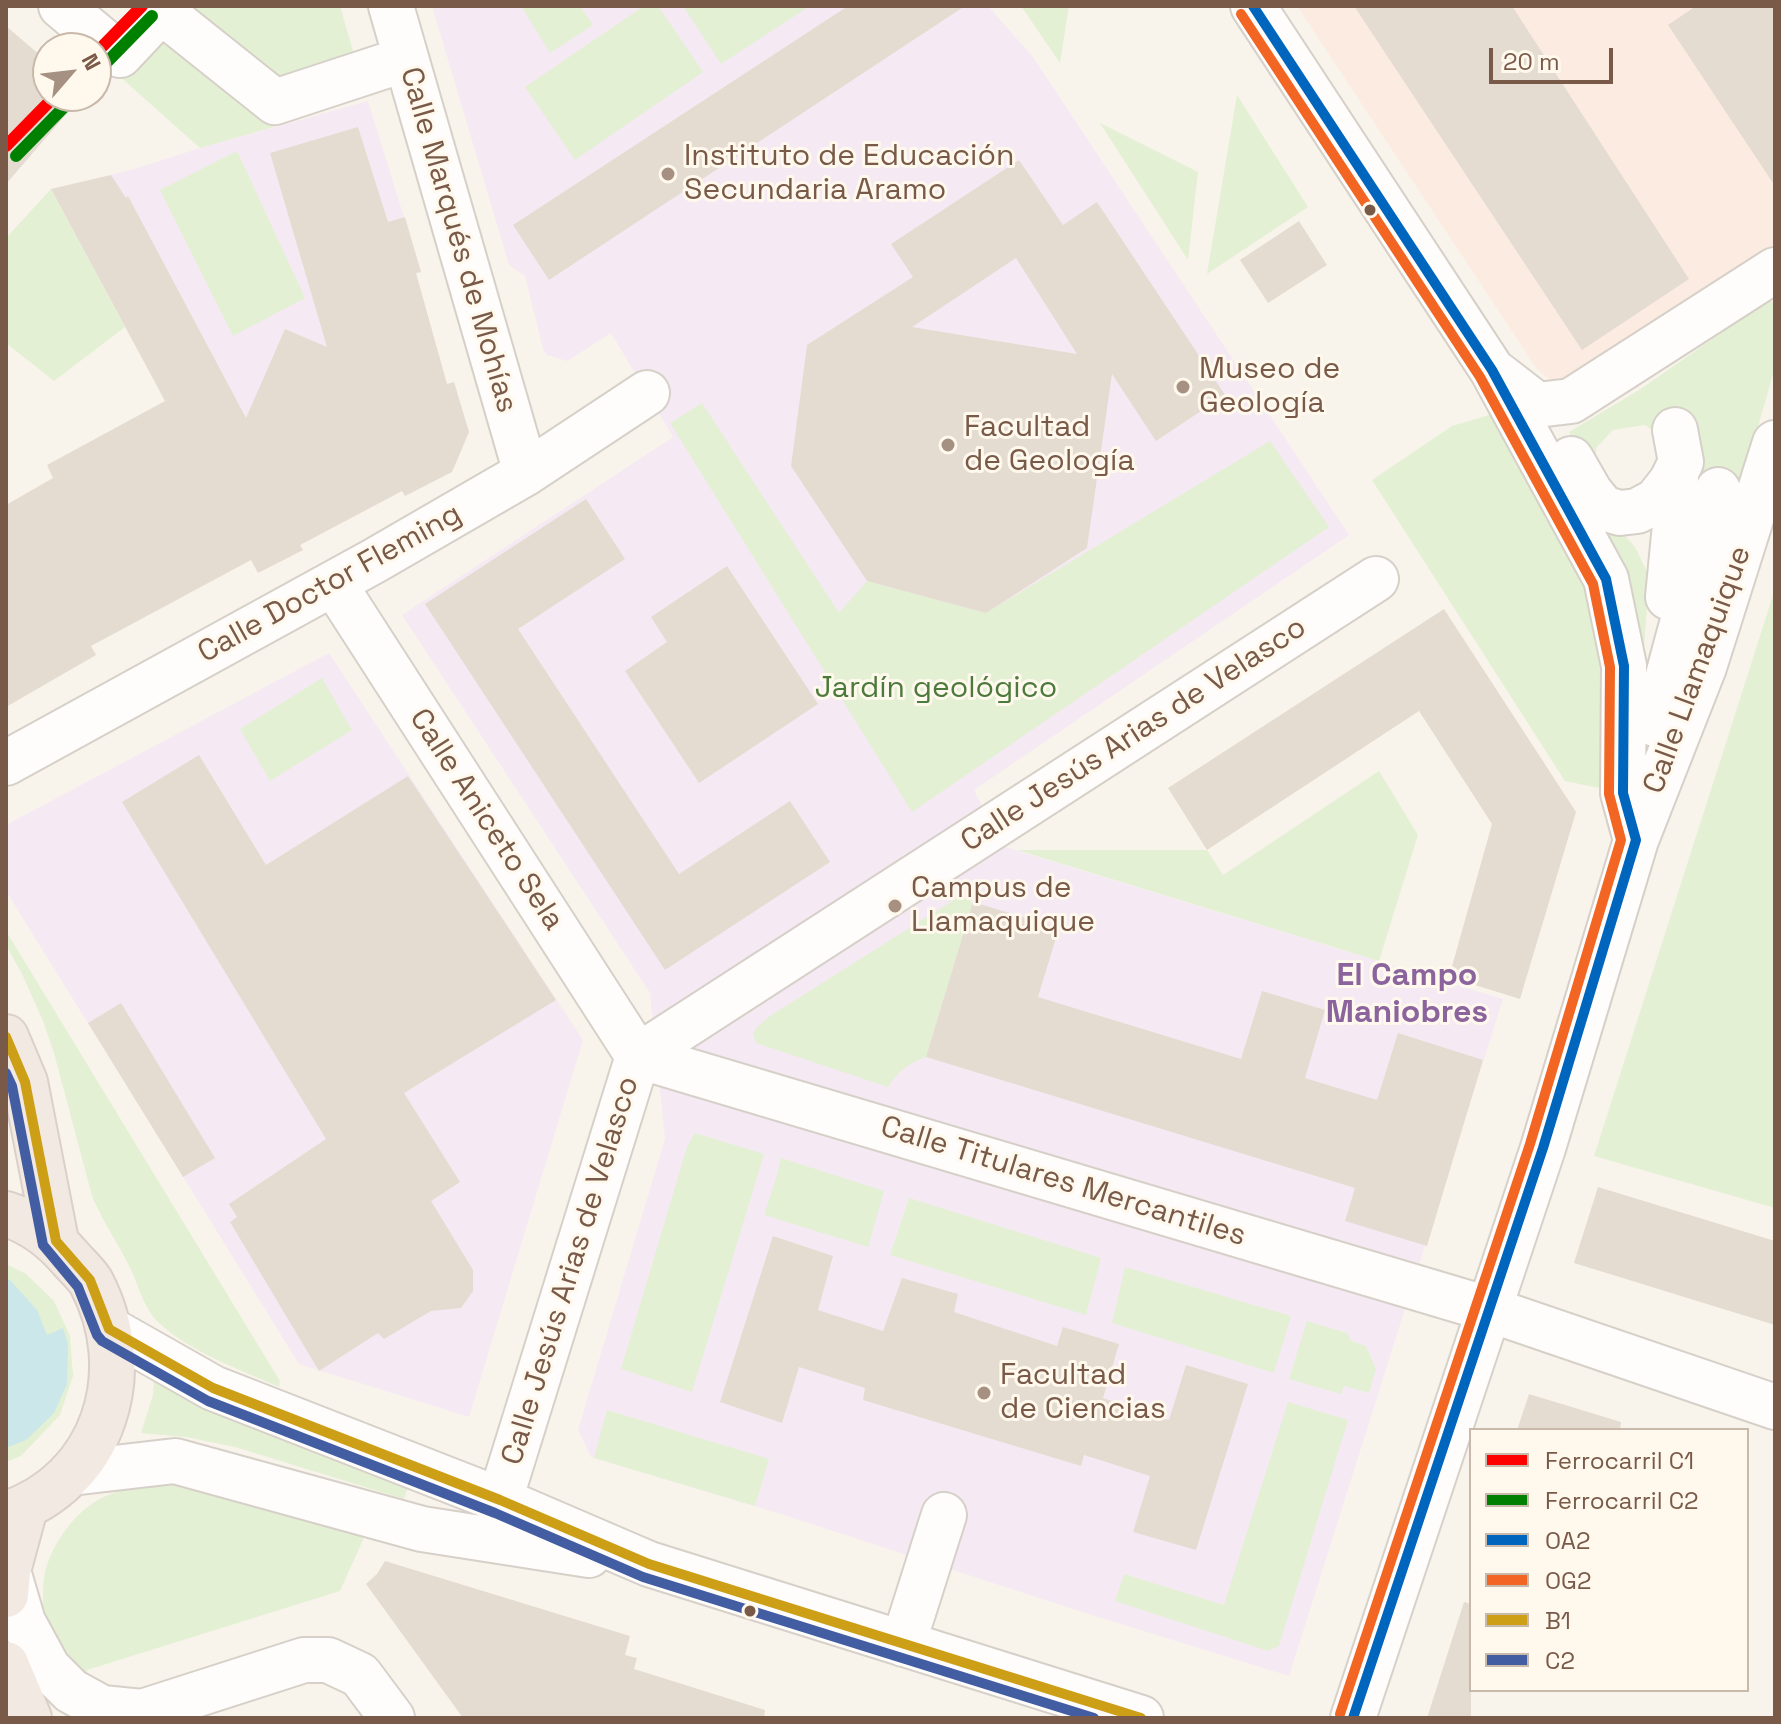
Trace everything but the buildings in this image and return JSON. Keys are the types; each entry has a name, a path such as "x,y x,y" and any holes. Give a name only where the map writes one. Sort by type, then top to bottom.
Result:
{"highway":[{"path":"6,1037 25,1082 56,1241"},
{"path":"6,1214 56,1241 90,1280 109,1329 114,1367 108,1406 94,1442 71,1473 50,1493 15,1511 7,1583"},
{"path":"6,1664 29,1718"}],"street":[{"path":"61,6 120,55 163,8 275,102 406,59"},
{"name":"Calle Marqués de Mohías","path":"391,6 526,473"},
{"path":"1253,6 1492,370 1606,579 1624,666 1623,793 1636,840"},
{"path":"1492,370 1537,405 1555,403 1775,270"},
{"name":"Calle Doctor Fleming","path":"6,763 334,584 526,473 647,393"},
{"path":"1555,403 1590,492 1603,508 1620,513 1637,511 1656,501 1675,451 1675,525 1656,723"},
{"name":"Calle Llamaquique","path":"1353,1718 1543,1148 1636,840 1704,667 1775,443"},
{"path":"1636,840 1644,765 1718,490"},
{"name":"Calle Jesús Arias de Velasco","path":"500,1500 638,1056 1376,579"},
{"name":"Calle Aniceto Sela","path":"334,584 638,1056"},
{"name":"Calle Titulares Mercantiles","path":"638,1056 1488,1309 1775,1407"},
{"path":"109,1329 213,1388 500,1500 649,1564 1141,1718"},
{"path":"71,1473 175,1461 422,1529 649,1564"},
{"path":"903,1644 944,1515"},
{"path":"7,1583 23,1622 48,1668 71,1691 102,1708 142,1712 304,1660 328,1660 360,1675 392,1718"}],"shaded area":[{"name":"Campus de Llamaquique","path":"432,6 988,6 1033,57 1349,535 974,790 1002,846 1503,999 1289,1676 784,1515 591,1457 578,1430 665,1139 650,993 402,615 673,437 611,333 567,361 547,355 543,349 525,276 509,265"},
{"path":"1297,6 1775,6 1775,254 1566,384 1549,379 1537,369"},
{"path":"368,101 421,272 416,274 447,384 454,382 469,432 452,472 405,496 402,491 300,545 303,550 258,573 51,189 131,170"},
{"path":"329,653 583,1040 469,1417 299,1364 6,891 6,825"}],"green space":[{"path":"190,6 340,6 355,58 283,77 270,73"},
{"path":"521,6 580,6 593,25 550,53"},
{"path":"644,6 658,6 703,72 575,160 525,87"},
{"path":"683,6 810,6 721,64"},
{"path":"1021,6 1069,6 1060,63"},
{"path":"160,43 172,46 274,127 200,148 118,75"},
{"path":"1237,95 1308,207 1207,274"},
{"path":"1100,123 1198,172 1188,260"},
{"path":"237,151 305,298 233,336 160,190"},
{"path":"51,189 125,327 54,381 6,343 6,238"},
{"path":"1770,299 1775,306 1775,367 1741,487 1700,475 1690,451 1645,425 1613,430 1596,448 1596,476 1569,432 1639,390"},
{"name":"Jardín geológico","path":"702,403 839,613 867,581 986,613 1270,441 1329,527 912,812 670,423"},
{"path":"1513,408 1606,579 1623,793 1565,781 1372,480 1452,426"},
{"path":"1617,527 1635,547 1649,576 1643,663 1597,532"},
{"path":"1775,589 1775,1208 1594,1156"},
{"path":"322,678 352,730 270,781 240,729"},
{"path":"1379,771 1418,835 1379,961 1017,850 1207,850 1223,875"},
{"path":"960,896 973,902 926,1057 904,1068 888,1087 756,1043 753,1034 770,1016"},
{"path":"6,931 280,1381 279,1387 216,1360 186,1343 159,1323 148,1309 131,1269 92,1196 54,1053 23,976 6,945"},
{"path":"695,1133 764,1154 692,1392 621,1369 687,1147"},
{"path":"781,1158 884,1191 868,1247 764,1215"},
{"path":"909,1198 1101,1258 1086,1315 890,1255"},
{"path":"6,1264 26,1274 54,1301 70,1336 73,1376 60,1415 21,1456 6,1462"},
{"path":"1125,1267 1291,1316 1274,1373 1112,1323"},
{"path":"1307,1321 1347,1333 1351,1341 1366,1346 1376,1369 1369,1393 1344,1386 1341,1394 1289,1379"},
{"path":"154,1378 409,1483 404,1499 235,1447 186,1437 141,1433 153,1395"},
{"path":"1288,1402 1348,1420 1279,1646 1268,1651 1115,1601 1124,1574 1224,1605"},
{"path":"607,1410 769,1459 755,1506 594,1458"},
{"path":"160,1483 179,1484 366,1533 340,1591 87,1670 89,1687 64,1659 46,1627 43,1592 47,1565 63,1534 96,1501 119,1491"}],"water":[{"path":"6,1279 37,1310 47,1335 63,1328 68,1344 67,1384 54,1413 26,1440 6,1448"}],"rail line":[{"name":"C1","path":"112,37 142,6"},
{"name":"C2","path":"112,57 152,16"},
{"name":"C1","path":"6,146 39,112"},
{"name":"C2","path":"16,156 59,112"}],"transit line":[{"name":"OA2","path":"1253,6 1492,370 1606,579 1624,666 1623,793 1636,840 1543,1148 1353,1718"},
{"name":"OG2","path":"1241,14 1480,377 1593,584 1610,667 1609,794 1621,840 1530,1144 1340,1714"},
{"name":"B1","path":"6,1037 25,1082 56,1241 90,1280 109,1329 213,1388 500,1500 649,1564 1141,1718"},
{"name":"C2","path":"6,1073 12,1086 43,1245 78,1287 102,1341 208,1401 495,1513 643,1577 1094,1718"}],"place":[{"name":"Instituto de Educación Secundaria Aramo","path":"668,174"},
{"name":"Museo de Geología","path":"1183,387"},
{"name":"Facultad de Geología","path":"948,445"},
{"name":"Campus de Llamaquique","path":"895,906"},
{"name":"Facultad de Ciencias","path":"984,1393"}],"district":[{"name":"El Campo Maniobres","path":"1407,994"}]}
